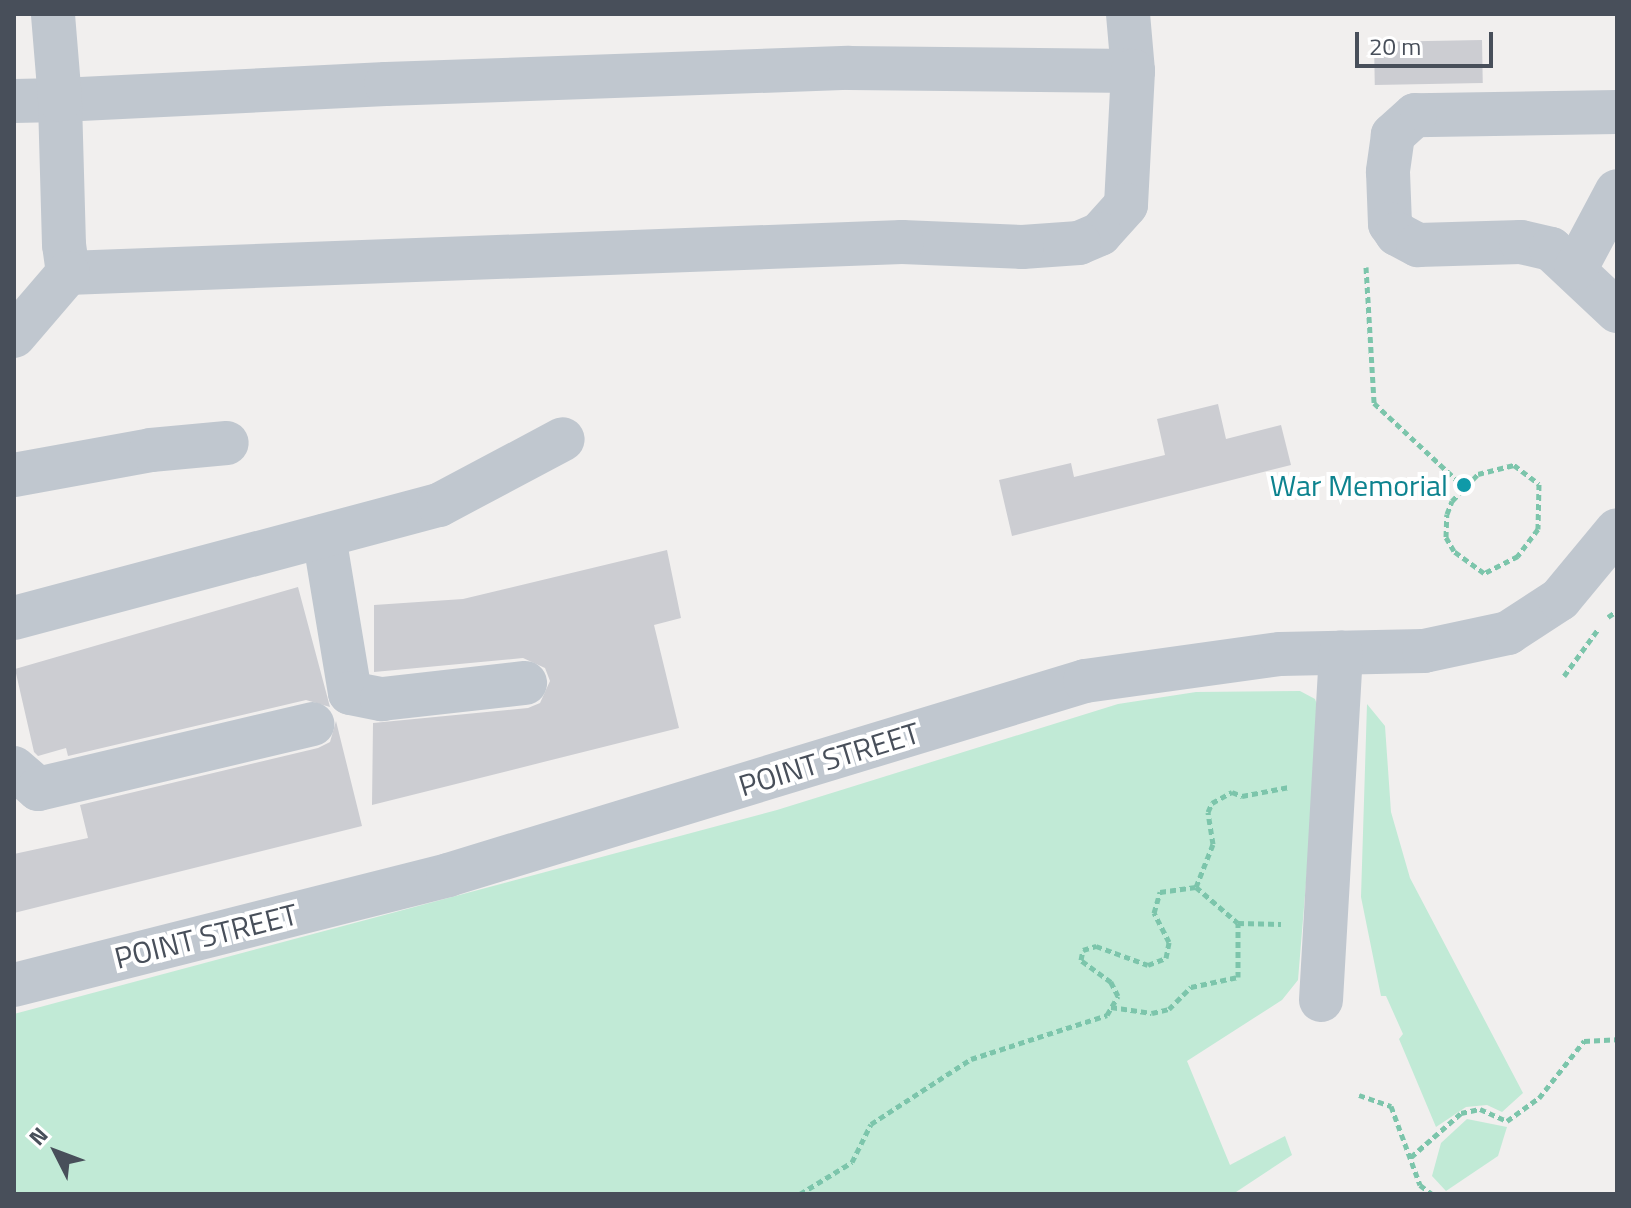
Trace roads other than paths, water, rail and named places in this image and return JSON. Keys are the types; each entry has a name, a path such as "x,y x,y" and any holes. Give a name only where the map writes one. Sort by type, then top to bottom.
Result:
{"street":[{"path":"14,336 68,273 53,14"},
{"path":"68,273 902,242 1022,247 1079,243 1100,234 1126,205 1133,71 1128,14"},
{"path":"14,101 849,68 1133,71"},
{"path":"1617,112 1415,115 1393,135 1388,172 1390,224 1397,234 1418,245 1521,242 1551,249 1576,268 1617,311"},
{"path":"1576,268 1617,191"},
{"path":"14,618 439,505 563,439"},
{"path":"14,475 151,450 227,443"},
{"name":"POINT STREET","path":"14,985 448,875 1085,681 1280,654 1424,651 1513,632 1560,599 1617,530"},
{"path":"324,536 350,693 382,699 525,683"},
{"path":"1321,1000 1322,929 1341,653"},
{"path":"14,768 38,789 312,724"}],"place":[{"name":"War Memorial","path":"1464,485"}]}
